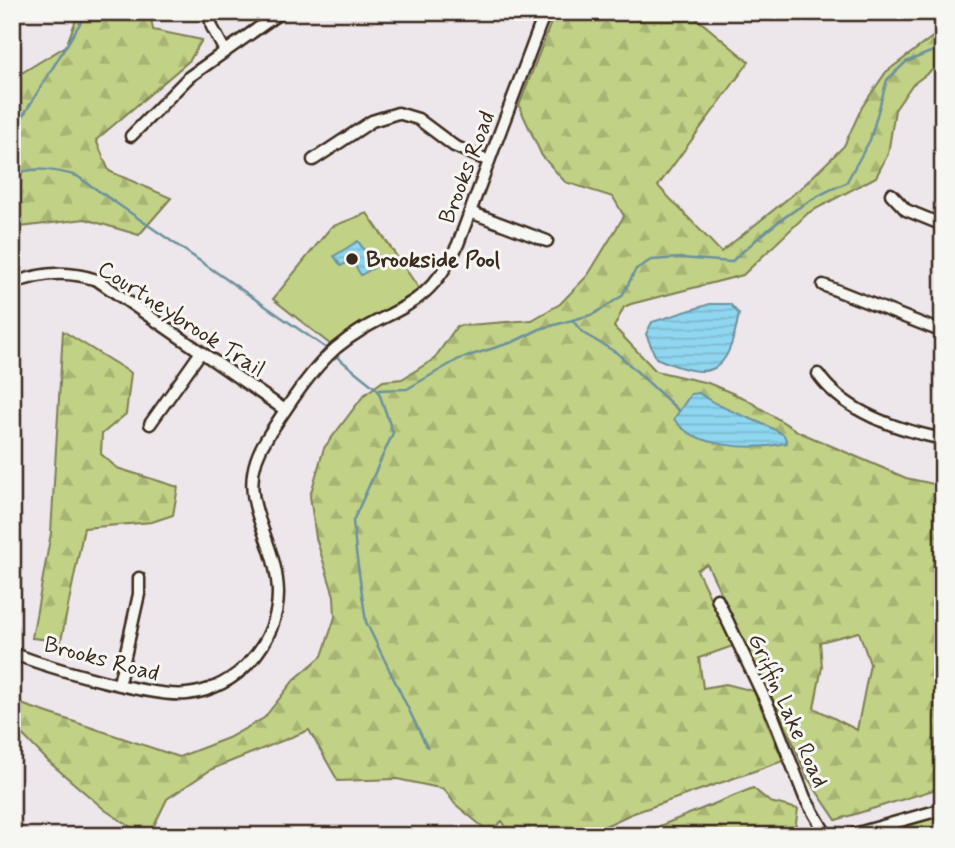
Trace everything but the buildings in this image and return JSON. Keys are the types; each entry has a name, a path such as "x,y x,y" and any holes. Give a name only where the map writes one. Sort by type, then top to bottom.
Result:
{"street":[{"path":"209,12 212,27 225,51"},
{"path":"131,136 173,92 281,12"},
{"path":"522,12 544,16"},
{"name":"Brooks Road","path":"12,653 119,684 172,695 202,691 236,675 263,645 275,615 278,592 274,564 256,511 251,477 260,449 285,410 336,348 407,308 429,289 451,259 544,16"},
{"path":"313,160 372,121 398,113 418,119 454,146 489,161"},
{"path":"891,194 906,211 943,225"},
{"path":"470,212 547,240"},
{"name":"Courtneybrook Trail","path":"12,284 42,274 86,276 103,283 285,410"},
{"path":"822,285 943,332"},
{"path":"150,424 201,352"},
{"path":"818,374 827,387 842,399 905,432 943,439"},
{"path":"119,684 139,594 139,578"},
{"name":"Griffin Lake Road","path":"717,599 773,716 805,798 827,836"},
{"path":"847,836 943,809"}],"green space":[{"path":"79,12 150,12 153,30 202,40 190,60 96,140 109,171 171,198 139,235 85,219 12,228 12,82 15,77 66,46"},
{"path":"555,12 689,12 749,62 658,186 721,252 801,188 844,146 862,107 886,72 943,29 943,62 912,85 895,110 888,154 876,177 808,213 743,275 631,304 624,307 614,327 656,371 708,383 744,398 799,432 906,478 943,486 943,787 836,820 807,777 789,733 707,564 697,570 733,646 699,658 703,688 726,684 754,691 783,761 631,814 584,836 512,836 502,821 489,832 455,804 444,789 397,779 338,781 309,730 212,769 167,799 149,836 144,836 105,810 49,762 12,724 12,701 179,757 228,738 264,718 294,680 322,656 335,617 334,596 316,538 310,496 324,448 364,395 383,381 402,379 434,359 457,326 532,320 560,304 588,275 624,216 613,197 565,182 542,156 519,106","holes":["859,632 870,664 857,730 814,708 822,667 820,642"]},
{"name":"Brookside Pool","path":"367,213 420,290 331,345 273,299 331,227"},
{"path":"63,331 131,373 126,414 102,434 101,454 117,468 178,487 173,515 152,522 84,528 61,641 32,638 51,533"},
{"path":"753,788 770,802 798,809 794,836 635,836"},
{"path":"943,815 943,836 866,836"}],"water":[{"path":"358,241 375,267 361,275 351,260 341,266 334,256"},
{"path":"710,304 730,304 739,314 729,350 722,361 714,368 704,371 675,366 656,358 646,334 652,322"},
{"path":"699,393 719,405 774,429 784,435 787,443 726,445 710,442 683,429 674,419 691,394"}],"waterway":[{"path":"12,134 87,12"},
{"path":"378,390 407,389 459,359 513,342 540,329 594,314 622,296 636,269 651,260 681,258 731,262 785,217 814,198 846,183 870,140 887,80 906,62 943,47"},
{"path":"12,176 36,170 52,170 77,176 326,348"},
{"path":"573,321 583,333 617,353 678,410"},
{"path":"337,357 378,390 393,433 353,521 356,552 366,622 427,747"}],"place":[{"name":"Brookside Pool","path":"352,259"}]}
